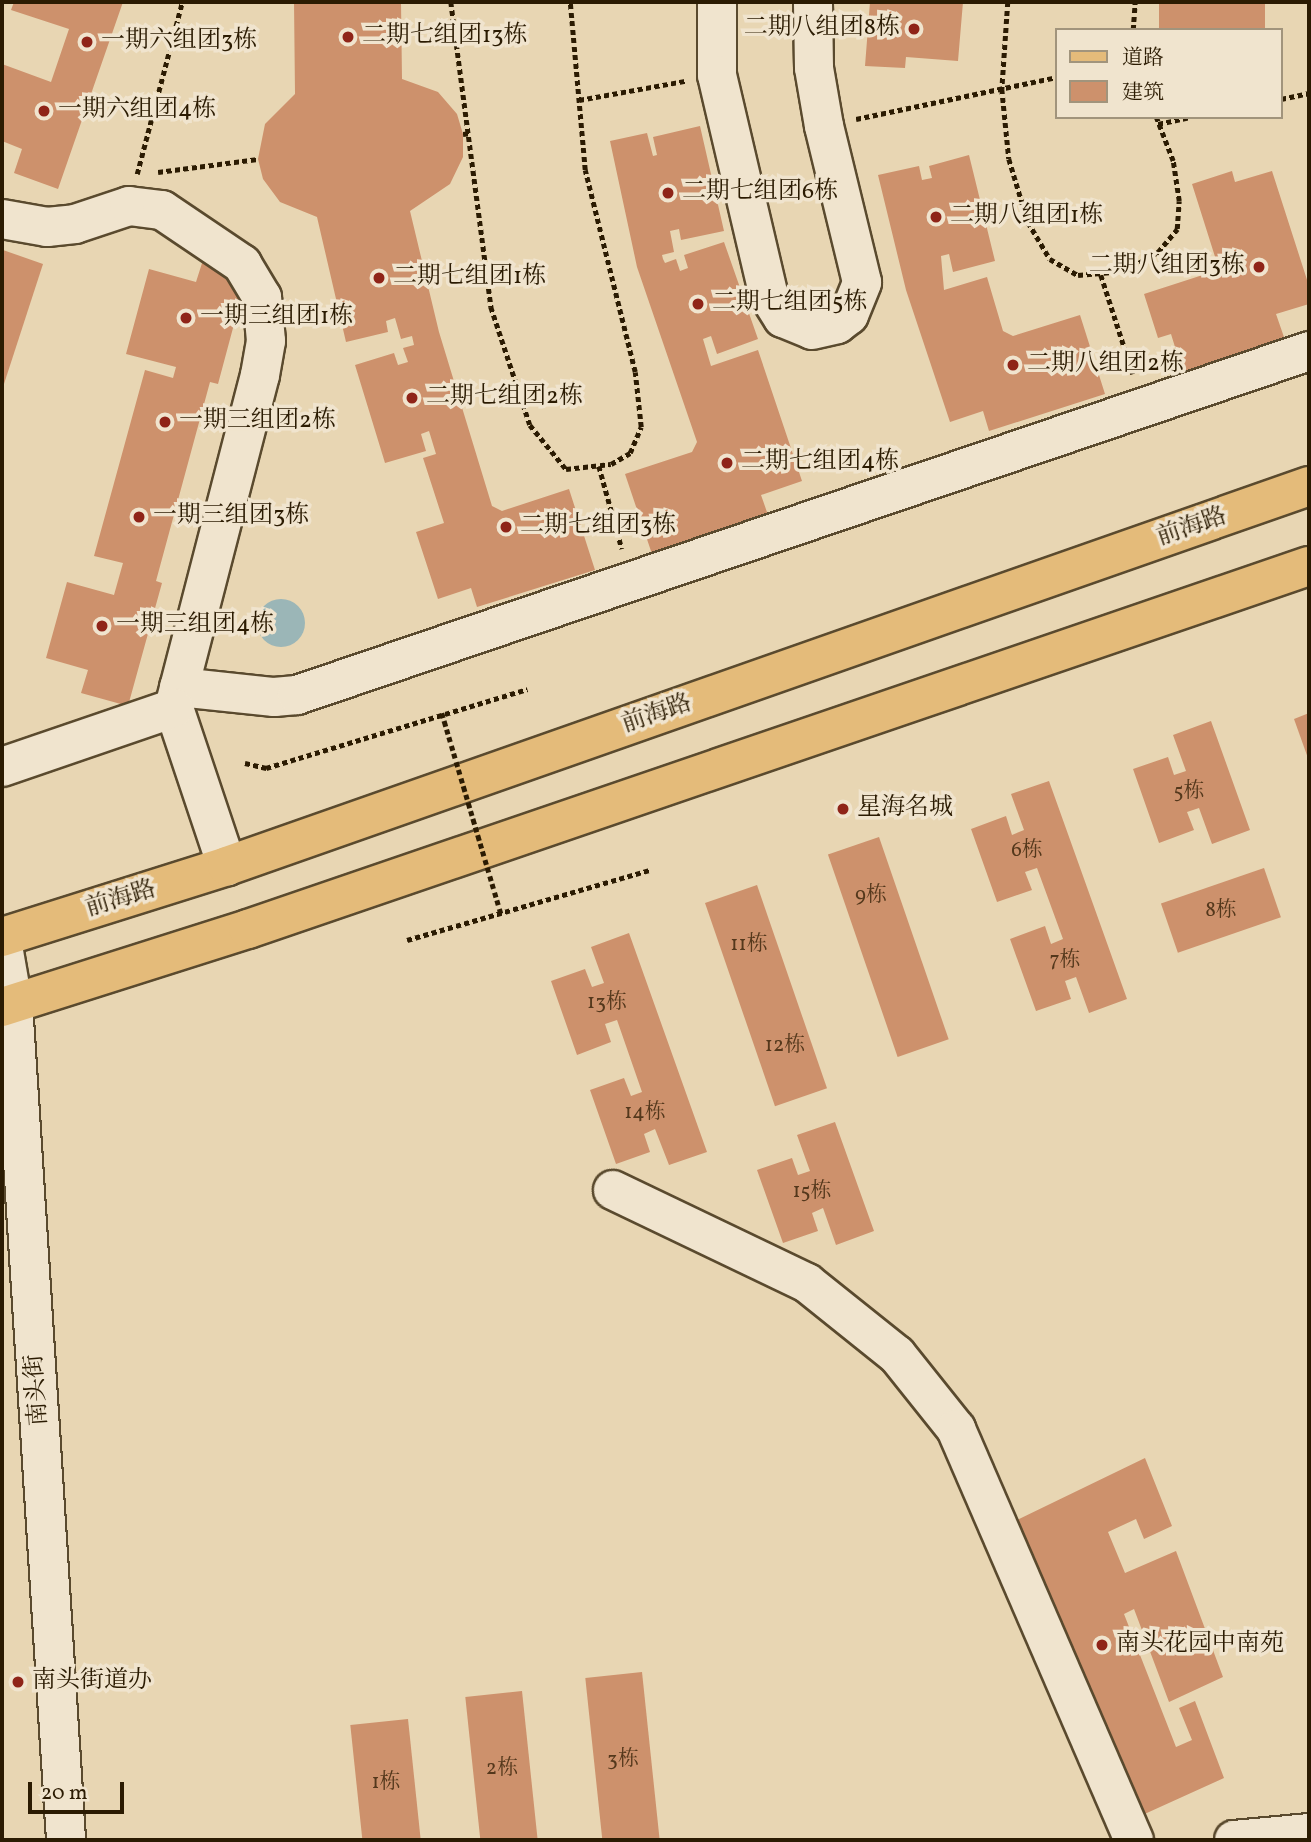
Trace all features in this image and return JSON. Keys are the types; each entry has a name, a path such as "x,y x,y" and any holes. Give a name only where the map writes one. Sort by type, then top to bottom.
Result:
{"main road":[{"name":"前海路","path":"2,939 227,866 1309,486"},
{"path":"7,1006 261,925 1309,566"}],"street":[{"path":"717,2 717,75 769,296 783,318 812,330 837,324 849,315 863,282 824,126 814,68 813,2"},
{"path":"2,219 47,227 75,224 133,190 242,264 255,279 266,316 260,375 176,698 227,866"},
{"path":"2,768 176,698 297,695 1309,351"},
{"name":"南头街","path":"2,939 65,1840"},
{"path":"613,1191 807,1283 897,1355 956,1429 1134,1840"},
{"path":"1234,1840 1309,1833"}],"path":[{"path":"182,2 133,190 258,159"},
{"path":"452,2 471,133 474,188 491,307 530,425 566,469 598,466 630,453 641,427 635,372 585,170 570,2"},
{"path":"1007,2 1002,89 1009,159 1028,222 1050,259 1078,275 1124,271 1158,252 1177,229 1179,201 1173,161 1157,119"},
{"path":"1133,28 1135,2"},
{"path":"579,100 717,75"},
{"path":"824,126 1056,77"},
{"path":"1283,99 1309,93"},
{"path":"1158,124 1181,119"},
{"path":"463,134 471,133"},
{"path":"1101,275 1142,408"},
{"path":"598,466 632,581"},
{"path":"245,763 266,768 527,689"},
{"path":"442,713 501,913"},
{"path":"407,940 649,870"}],"water":[{"path":"281,599 298,606 305,623 298,640 281,647 264,640 257,623 264,606"}],"building":[{"name":"一期六组团4栋","path":"14,2 123,2 58,189 14,173 22,149 2,141 2,64 51,82 69,29 11,10"},
{"path":"294,2 401,2 402,79 438,92 457,114 463,134 463,157 450,184 410,211 439,332 492,506 502,511 569,489 595,570 477,607 471,588 438,599 416,532 444,523 423,458 436,454 429,431 421,434 426,451 385,463 355,365 394,353 398,365 408,362 403,348 414,345 412,336 401,339 395,318 386,321 388,332 346,342 317,217 280,202 263,179 258,159 265,124 295,94"},
{"name":"二期八组团8栋","path":"870,2 963,2 958,61 906,57 905,68 865,66"},
{"path":"1159,2 1265,2 1265,28 1159,28"},
{"path":"700,126 724,231 681,240 679,229 670,231 674,252 662,255 663,259 665,263 676,259 680,271 688,268 684,255 724,242 758,339 717,354 711,336 703,339 711,366 758,350 802,481 761,495 768,515 652,554 625,474 692,452 697,442 637,267 610,141 647,133 653,156 657,155 653,137"},
{"name":"二期八组团2栋","path":"969,155 995,261 953,272 949,254 941,256 944,290 987,277 1003,331 1013,336 1080,315 1105,394 989,431 983,411 950,422 906,290 878,175 919,166 922,180 932,178 929,166"},
{"name":"二期八组团3栋","path":"1232,171 1235,182 1272,171 1309,286 1309,304 1276,314 1285,340 1183,373 1171,334 1158,338 1144,294 1212,272 1217,263 1192,184"},
{"path":"3,250 43,264 3,387 2,255"},
{"path":"203,260 248,272 218,384 210,382 156,581 162,583 128,706 81,693 88,670 46,658 67,582 114,595 123,563 94,556 145,370 173,378 176,367 126,354 149,269 196,282"},
{"path":"1309,713 1309,761 1294,719"},
{"path":"1211,721 1250,830 1212,844 1199,808 1187,812 1194,830 1159,843 1133,769 1168,757 1174,775 1186,771 1173,735"},
{"path":"1049,781 1127,999 1089,1013 1076,977 1065,981 1071,999 1036,1011 1010,939 1045,926 1051,944 1063,939 1037,868 1025,872 1032,890 997,902 971,829 1006,816 1012,835 1024,830 1011,794"},
{"path":"879,837 949,1039 898,1057 828,855"},
{"path":"1264,868 1281,917 1178,953 1161,903"},
{"path":"757,885 827,1088 775,1106 705,903"},
{"path":"629,933 707,1152 669,1165 655,1129 644,1134 650,1152 616,1164 590,1090 624,1078 631,1096 642,1092 617,1020 605,1024 611,1042 577,1055 551,981 585,969 592,987 604,983 591,947"},
{"path":"835,1122 874,1231 836,1245 823,1208 812,1213 818,1231 783,1243 757,1170 792,1158 798,1175 810,1171 797,1135"},
{"name":"南头花园中南苑","path":"1145,1458 1172,1526 1144,1539 1136,1519 1108,1532 1125,1573 1176,1551 1223,1677 1169,1702 1134,1609 1124,1614 1176,1747 1192,1740 1179,1708 1195,1701 1224,1778 1138,1817 1017,1520"},
{"path":"642,1672 660,1840 602,1840 585,1678"},
{"path":"522,1691 538,1840 480,1840 465,1697"},
{"path":"408,1719 421,1840 362,1840 350,1725"}],"place":[{"name":"二期八组团8栋","path":"914,29"},
{"name":"二期七组团13栋","path":"348,37"},
{"name":"一期六组团3栋","path":"87,42"},
{"name":"一期六组团4栋","path":"44,111"},
{"name":"二期七组团6栋","path":"668,193"},
{"name":"二期八组团1栋","path":"936,217"},
{"name":"二期八组团3栋","path":"1259,267"},
{"name":"二期七组团1栋","path":"379,278"},
{"name":"二期七组团5栋","path":"698,304"},
{"name":"一期三组团1栋","path":"186,318"},
{"name":"二期八组团2栋","path":"1013,365"},
{"name":"二期七组团2栋","path":"412,398"},
{"name":"一期三组团2栋","path":"165,422"},
{"name":"二期七组团4栋","path":"727,463"},
{"name":"一期三组团3栋","path":"139,517"},
{"name":"二期七组团3栋","path":"506,527"},
{"name":"一期三组团4栋","path":"102,626"},
{"name":"星海名城","path":"843,809"},
{"name":"南头花园中南苑","path":"1102,1645"},
{"name":"南头街道办","path":"18,1682"}]}
